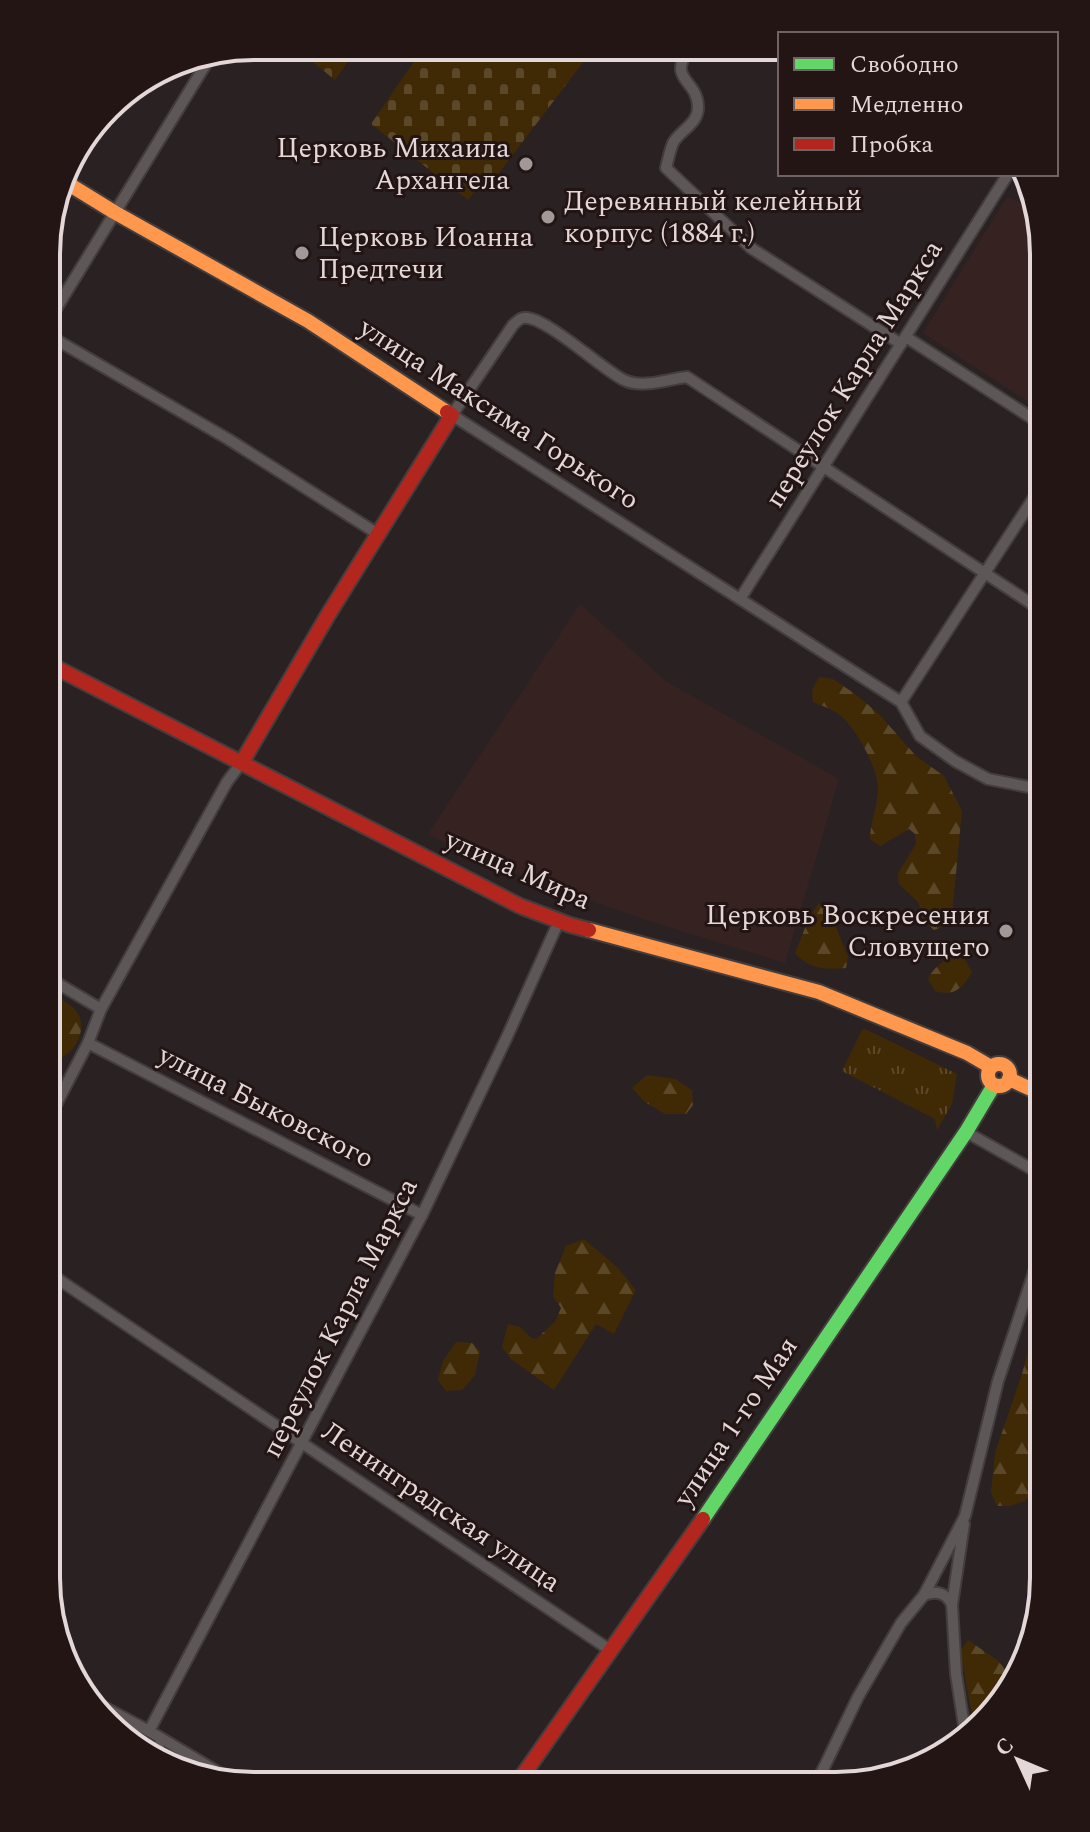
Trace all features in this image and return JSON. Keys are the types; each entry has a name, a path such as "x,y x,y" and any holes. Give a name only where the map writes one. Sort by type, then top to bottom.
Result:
{"street":[{"path":"681,60 679,69 698,104 697,117 674,142 666,168 751,248 1030,417"},
{"path":"60,302 204,67"},
{"name":"переулок Карла Маркса","path":"740,599 1007,176"},
{"name":"улица Максима Горького","path":"72,186 308,321 901,702"},
{"path":"60,1097 88,1043 101,1009 227,782 452,415 513,325 523,318 533,318 624,380 640,384 687,377 1030,603"},
{"path":"60,342 228,439 378,534"},
{"path":"1030,504 901,702 920,736 955,761 988,779 1030,787"},
{"name":"улица Мира","path":"60,670 507,900 559,921 819,992 967,1053 991,1067"},
{"name":"переулок Карла Маркса","path":"149,1731 422,1215 559,921"},
{"path":"60,985 101,1009"},
{"name":"улица Быковского","path":"88,1043 422,1215"},
{"path":"997,1064 1004,1066 1009,1071 1009,1079 1004,1084 994,1085 988,1077 991,1067 997,1064"},
{"path":"1009,1079 1030,1089"},
{"name":"улица 1-го Мая","path":"525,1772 670,1567 966,1132 994,1085"},
{"path":"966,1132 1030,1168"},
{"name":"Ленинградская улица","path":"60,1280 610,1650"},
{"path":"964,1724 956,1674 952,1605 965,1516 998,1381 1030,1284"},
{"path":"822,1772 858,1697 901,1623 924,1595 965,1516"},
{"path":"924,1595 940,1593 952,1605"},
{"path":"115,1713 206,1765"},
{"path":"158,1747 162,1739"}],"shaded area":[{"path":"1007,197 1023,203 1030,241 1030,403 923,333"},
{"path":"580,604 667,682 839,779 785,963 584,898 461,852 428,834"}],"green space":[{"path":"310,60 349,60 335,80"},
{"path":"415,60 585,60 489,186 482,182 468,200 371,124"},
{"path":"819,677 833,679 855,694 878,713 916,756 944,776 962,811 951,924 934,930 921,919 919,903 899,884 898,873 916,844 915,834 909,829 880,846 870,839 878,795 875,771 866,750 847,722 835,711 813,702 812,690"},
{"path":"819,903 832,917 848,957 846,968 818,967 795,953"},
{"path":"953,954 965,960 972,972 957,990 948,993 935,991 928,979 935,968"},
{"path":"60,999 72,1007 81,1021 77,1042 62,1058"},
{"path":"863,1028 957,1074 952,1104 937,1130 935,1119 842,1071"},
{"path":"647,1075 675,1079 692,1090 693,1105 686,1114 665,1114 645,1102 632,1088"},
{"path":"584,1239 617,1267 636,1290 614,1334 596,1324 554,1390 511,1359 502,1347 508,1324 520,1327 536,1339 555,1322 561,1308 553,1296 555,1273 566,1246"},
{"path":"456,1342 472,1343 480,1351 475,1375 462,1390 446,1391 438,1380 443,1361"},
{"path":"1030,1344 1030,1495 1025,1501 997,1506 991,1492 995,1453"},
{"path":"968,1640 1006,1670 972,1716 960,1651"}],"traffic: fast":[{"path":"703,1519 966,1132 994,1085"}],"traffic: slow":[{"path":"72,186 308,321 447,412"},
{"path":"589,930 819,992 967,1053 991,1067"},
{"path":"999,1064 1007,1067 1010,1075 1007,1083 999,1086 991,1083 988,1075 991,1067 999,1064"},
{"path":"1009,1079 1030,1089"}],"traffic: jam":[{"path":"242,762 328,615 452,415 447,412"},
{"path":"60,670 520,906 589,930"},
{"path":"525,1772 703,1519"}],"place":[{"name":"Церковь Михаила Архангела","path":"526,164"},
{"name":"Деревянный келейный корпус (1884 г.)","path":"548,217"},
{"name":"Церковь Иоанна Предтечи","path":"302,253"},
{"name":"Церковь Воскресения Словущего","path":"1006,931"}]}
